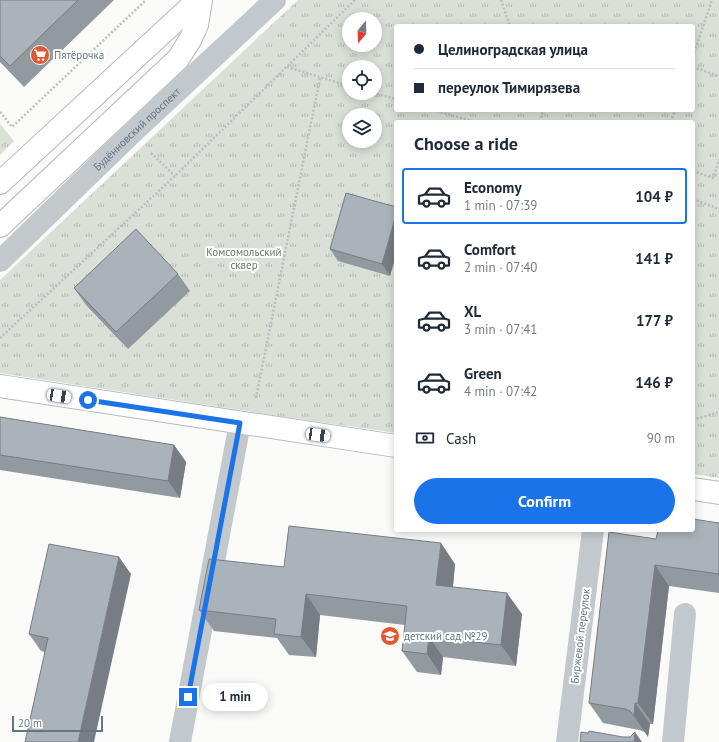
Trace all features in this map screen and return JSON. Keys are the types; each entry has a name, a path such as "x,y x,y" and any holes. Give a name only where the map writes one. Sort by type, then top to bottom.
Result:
{"main road":[{"path":"0,183 198,0"},
{"path":"0,226 178,59 190,40 197,25 202,0"},
{"path":"0,386 394,446"},
{"path":"695,489 719,493"}],"street":[{"name":"Будённовский проспект","path":"0,261 132,133 275,0"},
{"path":"180,742 240,423"},
{"name":"Биржевой переулок","path":"568,736 593,532"},
{"path":"673,742 686,614"},
{"path":"568,736 592,734"}],"path":[{"path":"0,112 1,117 12,127 146,0"},
{"path":"0,338 175,176 355,0"},
{"path":"501,0 509,24"},
{"path":"695,50 712,0"},
{"path":"287,67 342,84"},
{"path":"695,67 719,76"},
{"path":"255,402 320,78"},
{"path":"382,96 394,99"},
{"path":"440,112 468,120"},
{"path":"695,172 713,178 719,160"},
{"path":"695,200 719,208"},
{"path":"695,419 719,412"}],"green space":[{"name":"Комсомольский сквер","path":"298,0 719,0 719,478 695,474 695,120 394,120 394,433 0,373 0,280"},
{"path":"0,124 14,141 0,155"}],"building":[{"path":"0,0 78,0 10,66 0,56"},
{"path":"346,193 394,206 394,222 382,264 330,249"},
{"path":"136,229 178,274 116,332 74,288"},
{"path":"0,417 174,445 168,481 0,455"},
{"path":"695,519 719,523 719,574 655,565 638,703 635,703 634,716 630,711 625,709 589,703 609,532 656,539 658,532 695,532"},
{"path":"289,526 441,543 436,585 507,593 501,645 429,637 427,654 402,651 407,606 306,594 301,637 274,634 276,619 199,610 209,559 284,567"},
{"path":"49,544 119,557 78,742 25,742 48,638 29,634"},
{"path":"589,731 623,737 630,737 635,732 634,742 580,742 581,732 588,733"}],"place":[{"name":"Пятёрочка","path":"40,55"},
{"name":"детский сад №29","path":"390,636"}],"route":[{"path":"88,400 240,423 188,697"}]}
